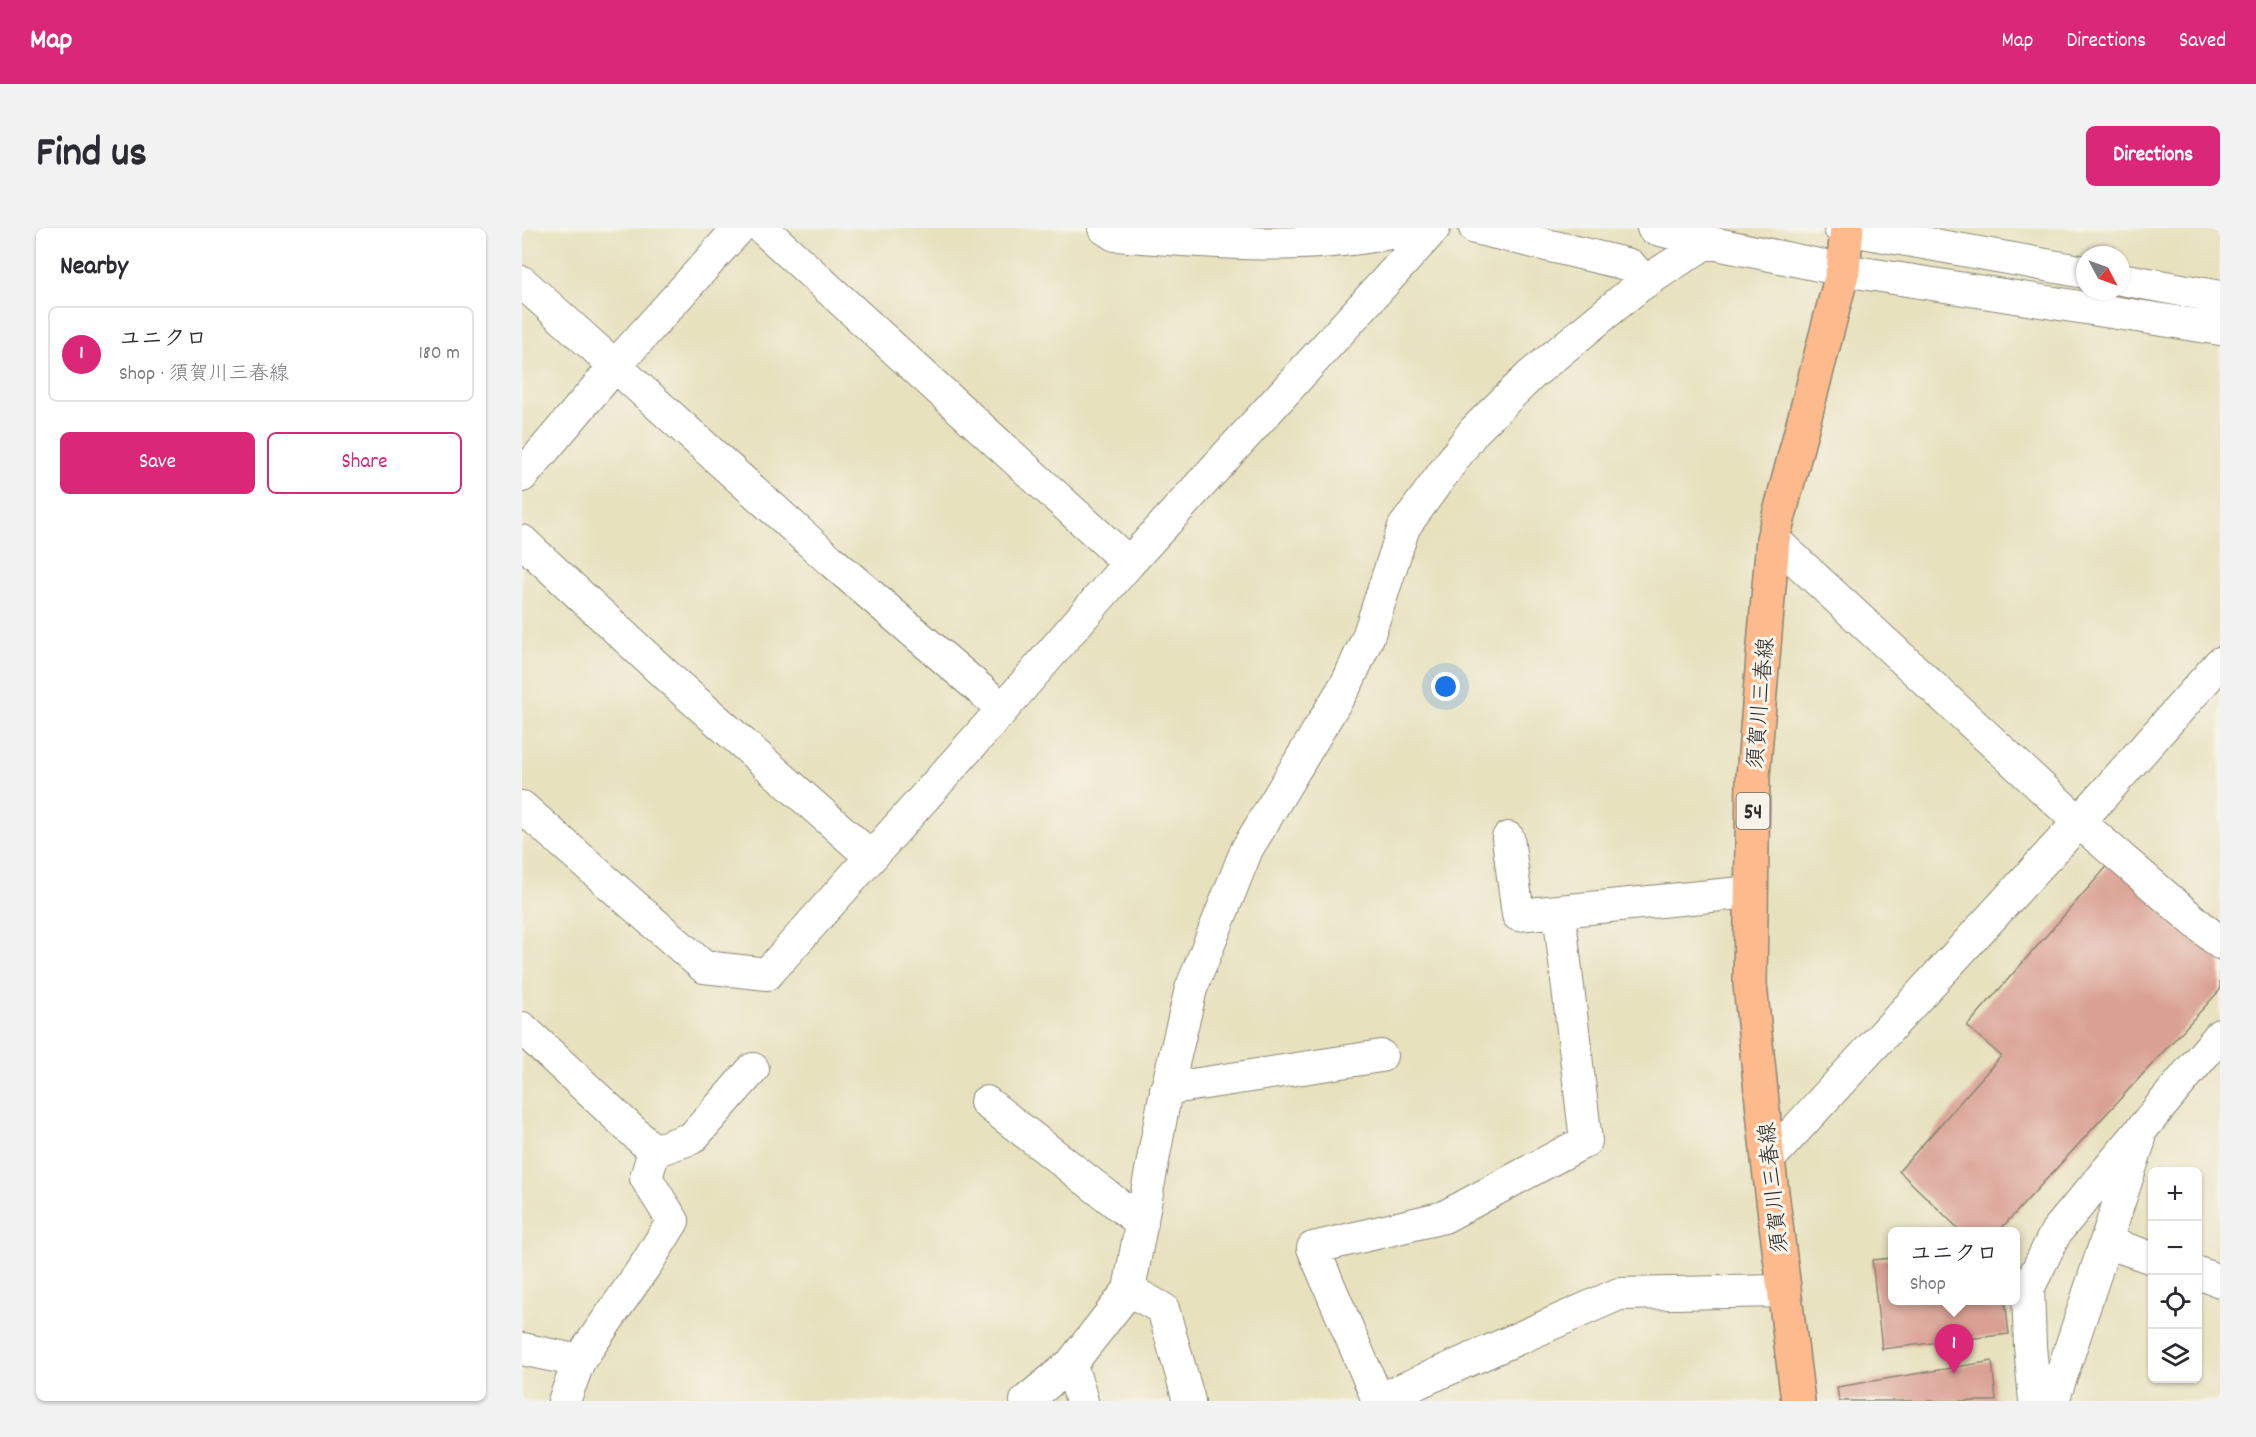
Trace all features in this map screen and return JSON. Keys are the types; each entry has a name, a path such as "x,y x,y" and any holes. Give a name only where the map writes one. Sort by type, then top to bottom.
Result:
{"main road":[{"name":"須賀川三春線","path":"1798,1401 1783,1291 1750,984 1753,776 1773,539 1843,270 1844,228"}],"street":[{"path":"522,476 615,366 739,228"},
{"path":"762,228 1129,563"},
{"path":"1113,230 1288,244 1383,236 1411,228"},
{"path":"522,807 704,967 766,974 1003,709 1129,563 1434,228"},
{"path":"1475,228 1630,265 1645,282"},
{"path":"1653,228 1707,242 1843,270 2220,330"},
{"path":"1844,228 2076,270"},
{"path":"1026,1401 1071,1364 1129,1290 1166,1089 1191,989 1247,849 1348,681 1368,637 1404,527 1474,431 1531,375 1645,282 1707,242"},
{"path":"2130,281 2220,297"},
{"path":"522,282 830,560 1003,709"},
{"path":"1773,539 2079,822 2220,943"},
{"path":"522,541 669,678 870,856"},
{"path":"1768,1160 2079,822 2220,663"},
{"path":"1508,838 1518,915 1751,892"},
{"path":"1559,911 1586,1141 1444,1217 1313,1248 1377,1401 1619,1294 1783,1291"},
{"path":"522,1028 654,1151"},
{"path":"2035,1401 2028,1289 2056,1232 2145,1124 2217,1042"},
{"path":"1166,1089 1381,1056"},
{"path":"654,1151 692,1138 753,1069"},
{"path":"986,1102 1142,1223"},
{"path":"2053,1401 2145,1124"},
{"path":"564,1401 579,1361 647,1263 673,1221 646,1178 654,1151"},
{"path":"2106,1242 2148,1257"},
{"path":"2202,1274 2220,1281"},
{"path":"1129,1290 1163,1309 1189,1401"},
{"path":"522,1349 579,1361"},
{"path":"1071,1364 1082,1401"}],"building":[{"path":"2111,862 2220,959 2220,990 2003,1227 1957,1227 1899,1171 2001,1056 1967,1026"},
{"path":"1888,1258 1888,1305 2006,1305 2009,1334 1882,1349 1872,1260"},
{"path":"1992,1361 1996,1401 1839,1401 1837,1387"}],"place":[{"name":"ユニクロ","path":"1954,1374"}]}
